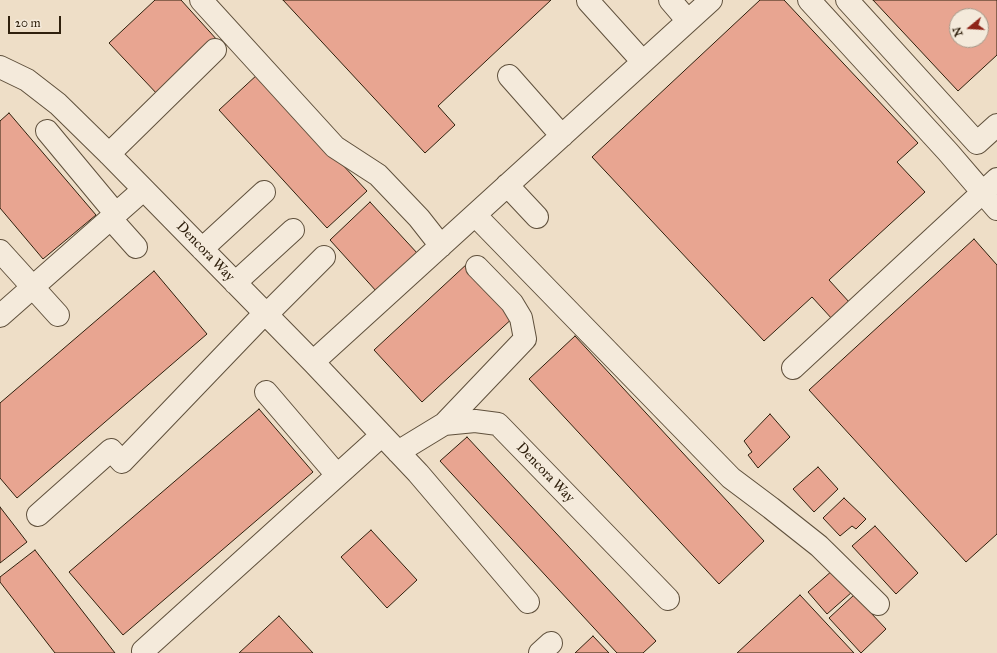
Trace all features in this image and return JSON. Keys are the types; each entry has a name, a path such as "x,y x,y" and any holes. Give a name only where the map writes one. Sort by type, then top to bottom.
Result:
{"street":[{"path":"201,0 335,147 378,175 419,218 441,246"},
{"path":"670,0 688,21"},
{"path":"313,362 711,0"},
{"path":"810,0 948,152 990,186 997,209"},
{"path":"847,0 977,143 997,125"},
{"path":"588,1 643,62"},
{"path":"109,154 215,50"},
{"name":"Dencora Way","path":"0,67 27,80 58,104 109,154 264,314 313,362 418,473 528,602"},
{"path":"509,76 562,136"},
{"path":"47,131 114,216 136,247"},
{"path":"513,181 542,213"},
{"path":"793,368 990,186"},
{"path":"0,316 144,190"},
{"path":"202,249 264,192"},
{"path":"475,215 732,478 819,546 878,604"},
{"path":"235,283 293,230"},
{"path":"0,251 58,315"},
{"path":"38,515 111,450 122,462 264,314 274,307 324,257"},
{"path":"444,424 525,339 521,318 512,303 477,267"},
{"path":"266,392 337,475"},
{"name":"Dencora Way","path":"398,452 444,424 475,421 498,424 668,599"},
{"path":"143,650 382,435"}],"building":[{"path":"155,0 181,0 218,41 159,96 109,43"},
{"path":"283,0 551,0 438,106 455,125 425,153"},
{"path":"760,0 784,0 918,143 897,162 925,192 829,280 850,303 833,320 812,297 764,341 592,157"},
{"path":"873,0 997,0 997,55 958,91"},
{"path":"258,74 367,191 327,228 219,110"},
{"path":"9,113 96,215 43,259 0,208 0,121"},
{"path":"370,202 418,254 377,292 330,240"},
{"path":"974,239 997,265 997,534 966,562 809,390"},
{"path":"468,263 516,315 422,402 374,350"},
{"path":"154,271 207,334 17,498 0,478 0,403"},
{"path":"575,336 764,541 719,584 529,379"},
{"path":"259,409 313,472 123,635 69,572"},
{"path":"770,414 790,437 758,468 748,455 752,452 744,441"},
{"path":"467,437 656,641 643,653 617,653 440,461"},
{"path":"818,467 838,489 814,512 793,489"},
{"path":"844,498 866,519 856,529 852,526 840,536 823,518"},
{"path":"0,507 27,542 0,563"},
{"path":"875,526 918,573 896,594 852,546"},
{"path":"371,530 417,580 387,608 341,557"},
{"path":"35,550 115,653 55,653 0,582 0,577"},
{"path":"833,570 852,592 827,614 808,592"},
{"path":"800,595 854,653 737,653"},
{"path":"854,595 886,629 861,653 829,618"},
{"path":"279,616 313,653 239,653"},
{"path":"593,636 609,653 575,653"}]}
